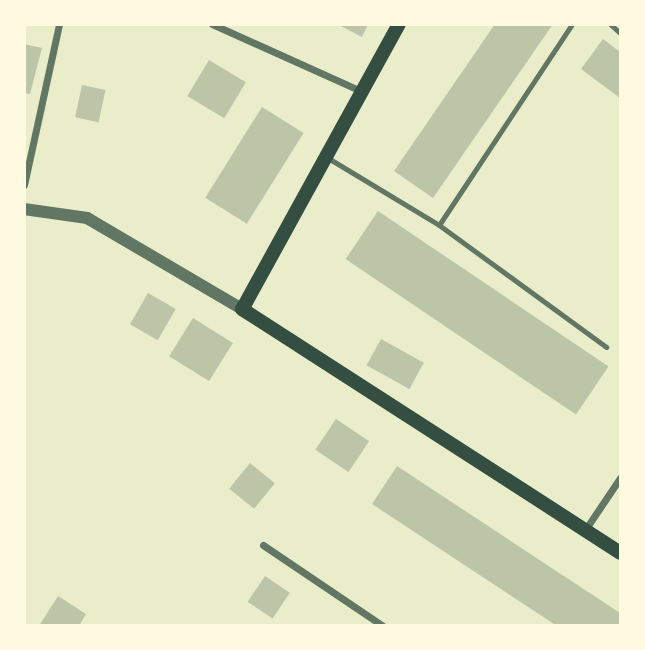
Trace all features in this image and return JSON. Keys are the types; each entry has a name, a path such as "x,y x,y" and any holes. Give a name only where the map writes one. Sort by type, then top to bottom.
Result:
{"main road":[{"path":"399,24 242,309 621,554"}],"street":[{"path":"24,186 36,156 60,24"},
{"path":"212,24 362,92"},
{"path":"24,209 86,219 242,309"},
{"path":"585,531 621,478"},
{"path":"263,545 383,625"}],"lane":[{"path":"439,225 572,24"},
{"path":"610,24 621,33"},
{"path":"326,157 439,225 606,347"}],"building":[{"path":"337,24 368,24 362,37"},
{"path":"495,24 553,24 433,198 394,171"},
{"path":"603,39 620,52 620,98 581,69"},
{"path":"24,44 42,48 30,94 24,93"},
{"path":"209,60 246,82 224,118 187,96"},
{"path":"82,85 105,90 99,122 75,117"},
{"path":"262,107 304,133 247,224 205,198"},
{"path":"378,211 608,366 576,415 346,259"},
{"path":"148,293 176,309 158,340 130,324"},
{"path":"193,318 233,343 209,381 169,356"},
{"path":"381,339 424,363 409,389 366,365"},
{"path":"336,419 369,441 348,472 315,450"},
{"path":"250,463 275,483 254,509 229,489"},
{"path":"397,466 620,613 620,626 557,626 372,504"},
{"path":"265,576 290,593 273,618 248,602"},
{"path":"58,596 86,614 79,626 39,626"}]}
